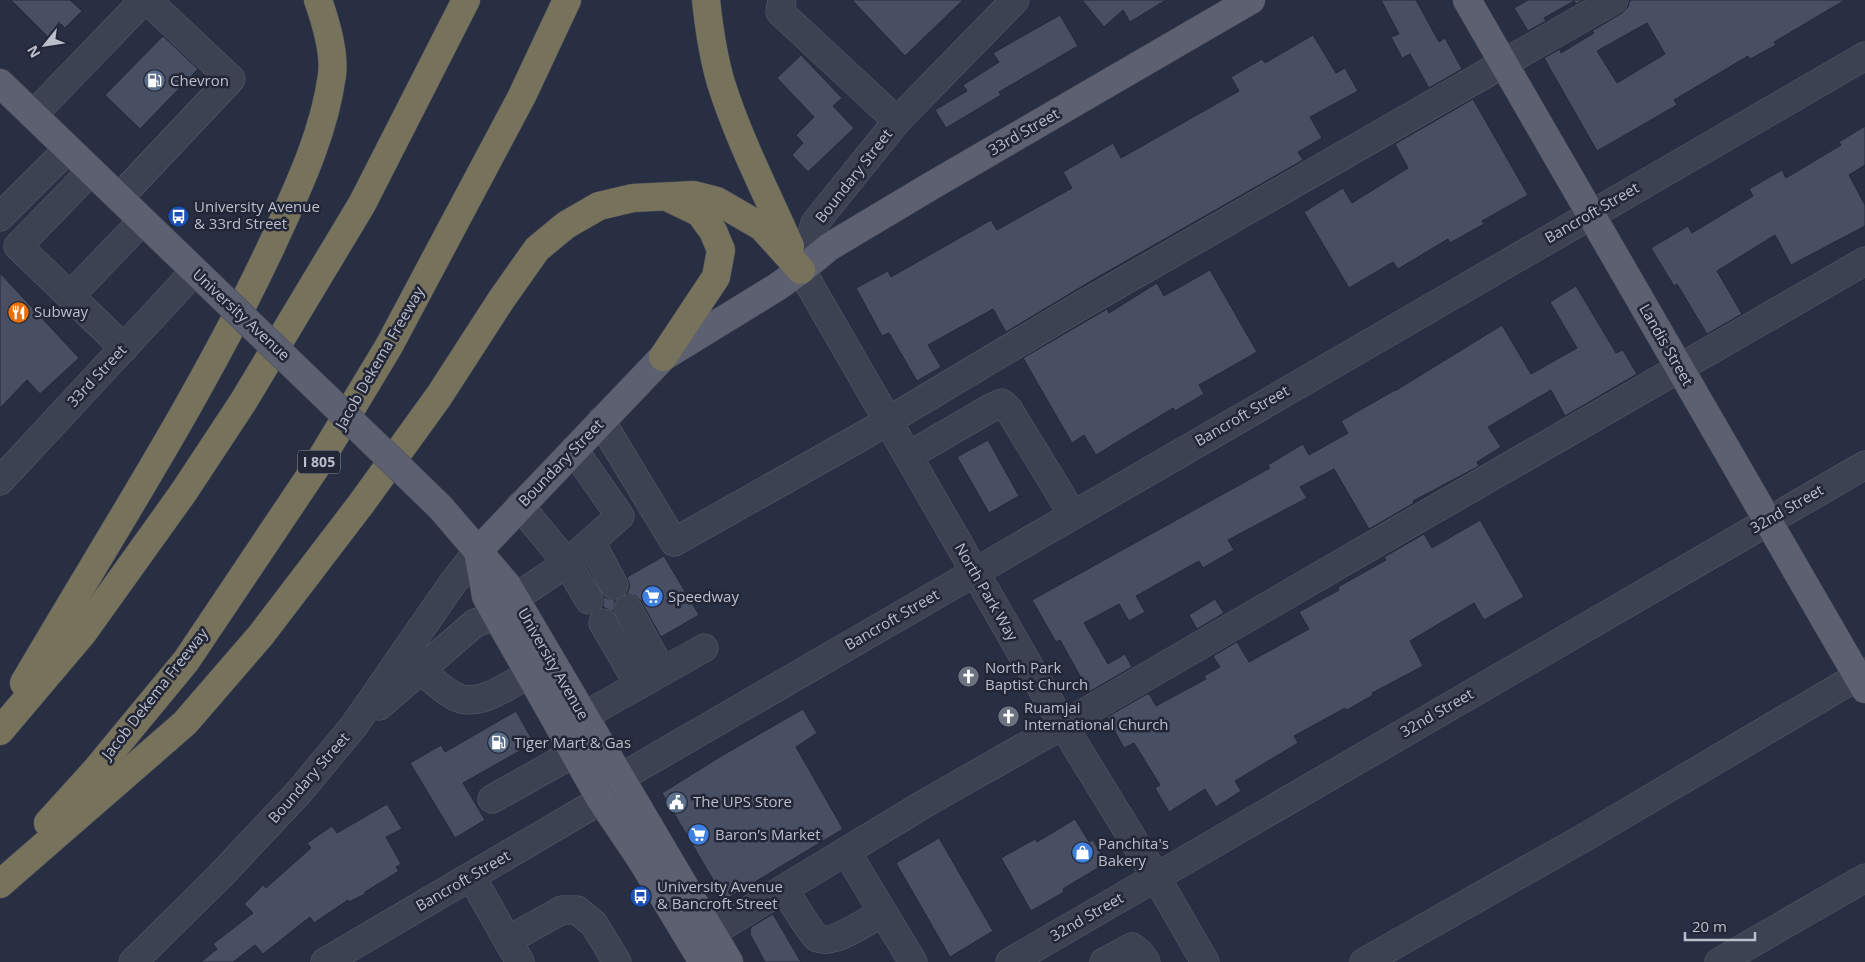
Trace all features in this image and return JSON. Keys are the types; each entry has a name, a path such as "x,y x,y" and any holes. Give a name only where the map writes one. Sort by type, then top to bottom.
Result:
{"highway":[{"path":"0,723 184,414 255,281 298,189 324,117 333,72 328,29 318,0"},
{"path":"0,732 82,634 183,493 243,402 362,204 466,0"},
{"name":"Jacob Dekema Freeway","path":"0,876 96,770 186,661 316,467 390,346 522,96 567,0"},
{"path":"706,0 710,36 721,82 738,133 801,270"},
{"path":"0,884 185,723 261,635 361,504 434,404 501,300 537,249 566,225 599,206 633,198 694,195 717,201 762,227 801,270"},
{"path":"663,357 716,277 721,250 714,231 700,213 665,196"}],"main road":[{"name":"33rd Street","path":"801,270 829,247 1252,0"},
{"name":"Landis Street","path":"1468,0 1768,520 1863,679"},
{"name":"University Avenue","path":"0,83 441,508 507,585 729,962"},
{"name":"Boundary Street","path":"478,551 663,357 801,270"},
{"name":"University Avenue","path":"478,551 486,596 499,620 601,800 642,861 703,962"}],"street":[{"path":"33,115 146,0 231,79 119,198"},
{"path":"782,0 780,12 896,121"},
{"name":"Boundary Street","path":"801,270 815,223 896,121 1015,0"},
{"path":"601,421 674,542 888,422 1082,305 1614,0"},
{"name":"Bancroft Street","path":"620,778 1865,56"},
{"path":"0,217 68,149"},
{"path":"91,171 18,246 124,348"},
{"path":"70,296 142,221"},
{"path":"711,933 929,801 1865,261"},
{"name":"North Park Way","path":"801,270 1063,725 1156,877 1205,962"},
{"name":"33rd Street","path":"0,481 194,272"},
{"path":"908,456 1002,403 1009,410 1073,515"},
{"path":"515,598 567,563 620,516 574,450"},
{"name":"32nd Street","path":"1023,959 1156,877 1865,465"},
{"path":"520,506 567,563 589,600"},
{"path":"591,542 614,585"},
{"name":"Boundary Street","path":"133,962 221,875 299,792 353,727 452,584 478,551"},
{"path":"628,608 662,672"},
{"path":"353,727 475,623 487,618 499,620"},
{"path":"602,623 639,685"},
{"path":"584,716 704,648"},
{"path":"421,671 456,697 475,701 529,674"},
{"path":"1364,962 1863,679"},
{"path":"492,799 574,753"},
{"name":"Bancroft Street","path":"325,962 601,800"},
{"path":"846,851 912,962"},
{"path":"471,876 514,951 562,910 577,910 594,924 617,962"},
{"path":"1718,962 1865,878"},
{"path":"784,889 815,937 826,940 838,937 882,912"},
{"path":"1104,962 1132,947 1140,953 1146,962"}],"building":[{"path":"11,0 70,0 82,11 65,28 61,24 48,37"},
{"path":"852,0 963,0 905,56"},
{"path":"1082,0 1166,0 1130,22 1123,10 1104,27"},
{"path":"1381,0 1416,0 1439,42 1445,38 1462,69 1429,88 1410,54 1402,58 1391,37 1399,34"},
{"path":"1528,0 1583,0 1576,4 1574,1 1544,18 1546,21 1528,31 1514,8"},
{"path":"1630,0 1845,0 1774,42 1776,45 1750,59 1748,56 1674,100 1677,105 1597,151 1544,58 1560,49 1561,53 1594,33 1592,31 1622,13 1628,7","holes":["1647,23 1665,54 1617,83 1597,51"]},
{"path":"1060,15 1078,46 999,92 1001,95 946,128 935,110 967,91 963,85 999,62 993,53"},
{"path":"1313,35 1336,73 1345,68 1358,91 1310,117 1322,138 1298,152 1303,160 1091,281 1006,332 993,309 928,345 941,367 917,381 889,333 882,336 856,288 888,271 891,277 991,220 997,230 1072,188 1063,172 1113,143 1121,158 1239,91 1231,77 1262,59 1265,63"},
{"path":"163,36 198,69 140,129 105,95"},
{"path":"801,55 842,98 833,106 854,128 808,172 792,155 803,143 796,135 814,117 777,78"},
{"path":"1473,99 1528,195 1482,221 1484,224 1450,243 1448,239 1398,269 1393,262 1349,288 1304,212 1343,188 1352,203 1408,168 1395,144"},
{"path":"1865,126 1865,165 1849,175 1865,205 1865,226 1791,265 1775,235 1717,271 1742,314 1707,334 1677,284 1674,286 1651,248 1688,226 1692,233 1753,196 1749,189 1782,170 1786,178 1841,145 1839,142"},
{"path":"1210,270 1257,352 1199,385 1204,394 1175,411 1173,408 1096,455 1084,435 1072,443 1023,358 1107,309 1109,313 1157,283 1164,296"},
{"name":"Subway","path":"0,273 79,358 40,394 27,380 0,408"},
{"path":"1576,286 1616,353 1623,350 1637,374 1565,416 1551,390 1488,427 1501,447 1477,462 1479,466 1413,501 1414,503 1369,529 1334,469 1300,487 1307,498 1228,540 1234,550 1203,568 1199,561 1136,596 1145,612 1129,621 1119,604 1084,623 1108,664 1125,654 1132,667 1089,692 1060,640 1056,642 1032,600 1270,468 1268,465 1303,444 1309,455 1348,433 1341,421 1395,391 1502,325 1531,374 1577,348 1550,302"},
{"path":"988,440 1019,496 989,513 957,457"},
{"path":"1480,520 1524,597 1484,620 1474,603 1410,641 1423,666 1372,693 1373,695 1347,710 1345,708 1294,736 1298,743 1235,781 1241,791 1216,807 1205,789 1169,812 1155,788 1160,785 1134,743 1124,748 1107,717 1147,694 1150,695 1156,706 1206,679 1204,676 1220,667 1213,656 1237,642 1249,662 1309,629 1299,612 1339,590 1338,587 1386,560 1384,557 1424,534 1432,548"},
{"path":"664,556 699,615 661,637 641,601 636,596 627,594 630,586 627,577"},
{"path":"604,596 615,600 613,612 603,607"},
{"path":"1215,599 1224,613 1197,629 1189,615"},
{"path":"803,709 817,733 796,747 843,829 725,900 662,793"},
{"path":"516,711 534,743 463,783 485,820 455,838 410,763 441,745 445,752"},
{"path":"387,804 402,829 386,837 401,864 396,867 399,871 365,892 365,894 349,902 348,900 314,923 310,917 263,954 255,945 233,962 201,962 217,949 213,944 253,913 244,904 263,885 266,888 311,848 307,843 332,826 337,833"},
{"path":"1075,819 1089,842 1093,840 1106,863 1063,889 1064,892 1031,911 1001,858 1035,839 1037,842"},
{"path":"939,838 993,931 950,957 896,863"},
{"path":"773,914 801,962 765,962 750,934 751,927"}],"place":[{"name":"Chevron","path":"154,81"},
{"name":"University Avenue & 33rd Street","path":"178,216"},
{"name":"Subway","path":"18,312"},
{"name":"Speedway","path":"652,597"},
{"name":"North Park Baptist Church","path":"969,677"},
{"name":"Ruamjai International Church","path":"1008,717"},
{"name":"Tiger Mart & Gas","path":"498,743"},
{"name":"The UPS Store","path":"677,802"},
{"name":"Baron’s Market","path":"699,835"},
{"name":"Panchita's Bakery","path":"1082,853"},
{"name":"University Avenue & Bancroft Street","path":"641,896"}]}
